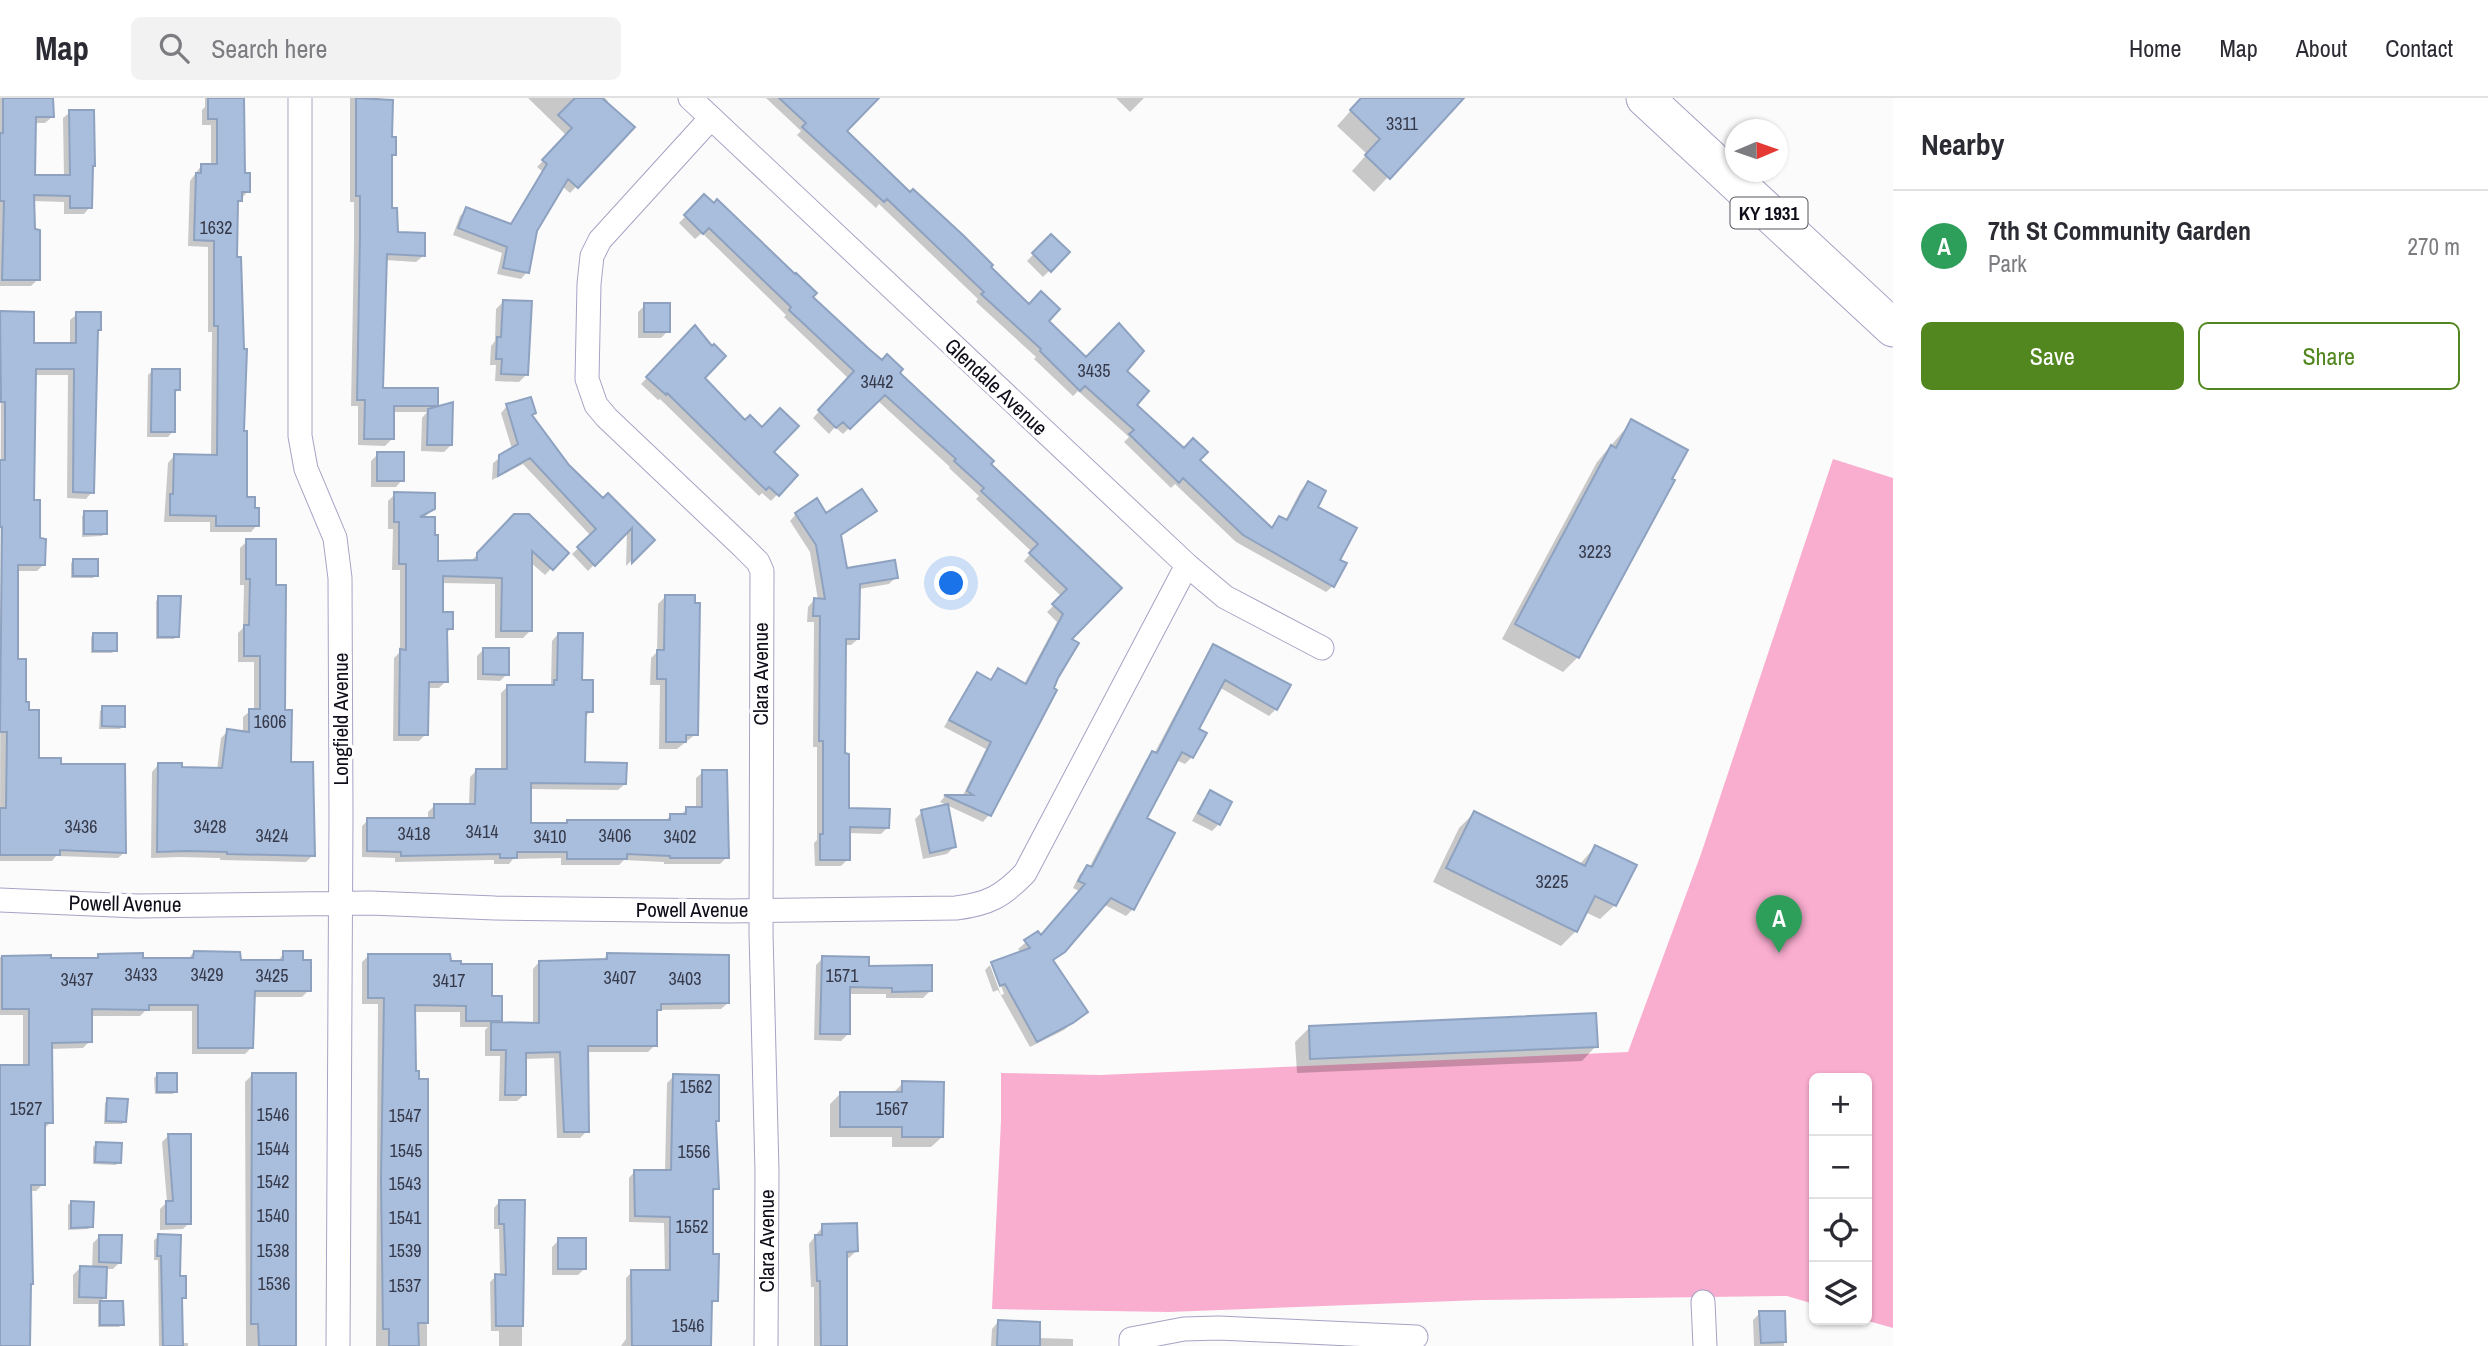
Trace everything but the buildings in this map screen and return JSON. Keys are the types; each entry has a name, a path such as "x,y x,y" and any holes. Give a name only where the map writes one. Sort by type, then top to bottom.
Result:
{"main road":[{"name":"KY 1931","path":"1645,98 1893,328"}],"street":[{"name":"Longfield Avenue","path":"300,98 300,436 306,469 335,538 340,578 338,1346"},
{"name":"Glendale Avenue","path":"690,98 1187,565 1225,597 1322,648"},
{"name":"Clara Avenue","path":"711,118 613,224 592,256 587,379 596,405 607,418 743,547 758,562 762,571 766,1346"},
{"name":"Powell Avenue","path":"0,900 137,906 340,903 495,908 762,910 956,908 990,901 1011,888 1025,873 1187,565"},
{"path":"1703,1302 1705,1346"},
{"path":"1131,1343 1184,1329 1219,1328 1416,1338"}],"shaded area":[{"path":"1833,459 1893,478 1893,1328 1872,1322 1872,1073 1809,1073 1809,1303 1787,1296 1481,1300 1169,1312 992,1309 1001,1073 1100,1075 1628,1052 1701,854"}],"place":[{"name":"7th St Community Garden","path":"1779,953"}]}
